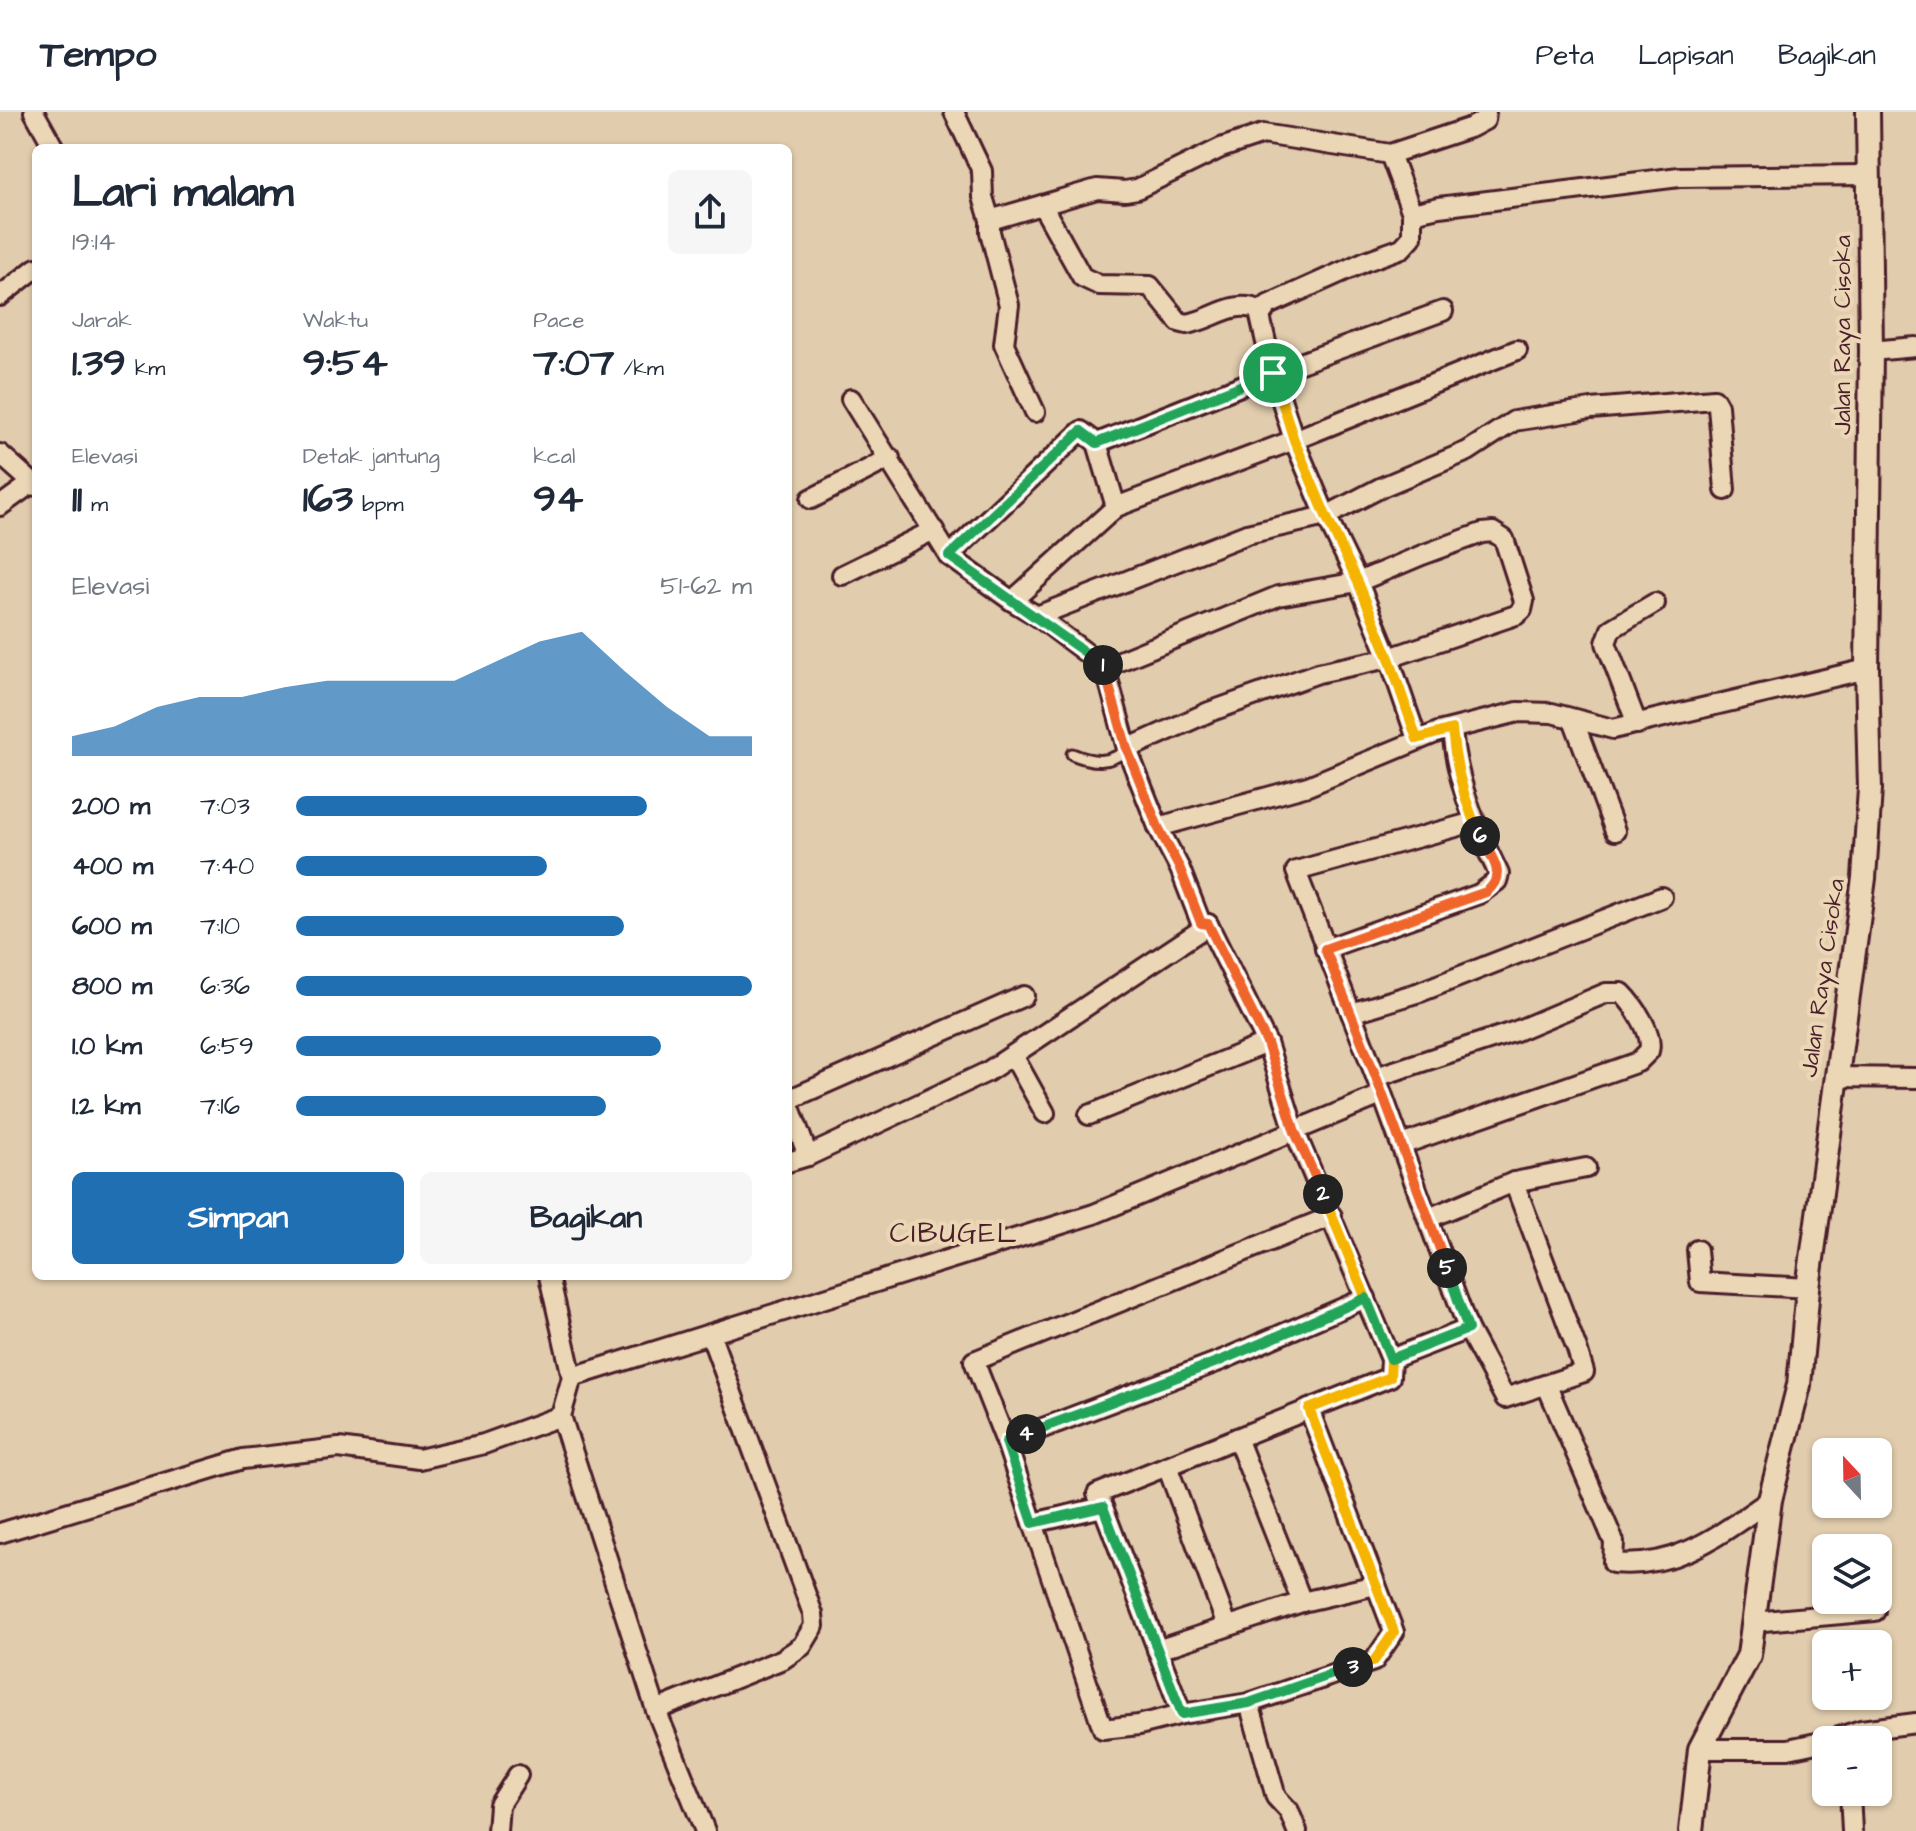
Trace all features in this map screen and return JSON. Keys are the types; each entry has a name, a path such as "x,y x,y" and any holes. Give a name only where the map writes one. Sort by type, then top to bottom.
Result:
{"street":[{"path":"34,112 52,144"},
{"path":"954,112 982,171 990,232 1009,305 1004,344 1035,412"},
{"path":"990,220 1097,189 1137,189 1221,148 1263,134 1390,154 1472,127 1485,120 1486,112"},
{"name":"Jalan Raya Cisoka","path":"1691,1831 1700,1749 1749,1655 1770,1500 1799,1385 1808,1288 1864,878 1870,789 1867,669 1871,351 1868,112"},
{"path":"1390,154 1412,213 1412,237 1402,248 1268,305 1260,316 1273,373 1294,440 1358,582 1417,739"},
{"path":"1412,213 1679,177 1867,175"},
{"path":"1042,205 1082,277 1099,285 1150,286 1179,322 1187,324 1238,305 1248,305 1262,311"},
{"path":"0,296 32,271"},
{"path":"1097,443 1273,373 1443,311"},
{"path":"1871,351 1916,347"},
{"path":"1012,601 1116,507 1294,440 1517,350"},
{"path":"851,399 949,556 1105,667 1127,749 1158,827 1180,869 1201,923 1208,924"},
{"path":"1037,616 1247,534 1326,516 1382,487 1468,451 1514,421 1591,409 1714,399 1718,406 1725,490"},
{"path":"949,556 1081,431 1097,443 1116,507"},
{"path":"0,454 32,483"},
{"path":"811,499 890,458"},
{"path":"0,506 32,486"},
{"path":"842,575 934,530"},
{"path":"1105,667 1278,596 1358,582 1482,533 1493,532 1504,539 1524,601 1522,610 1516,615 1389,658 1318,673 1209,712 1127,749"},
{"path":"1637,724 1606,643 1611,629 1655,603"},
{"path":"1158,827 1308,786 1417,739 1518,712 1552,713 1613,729 1867,669"},
{"path":"1573,719 1615,831"},
{"path":"1325,949 1492,887 1499,874 1474,822 1454,755 1452,729"},
{"path":"1474,822 1296,871 1429,1218 1468,1329 1505,1398 1584,1372 1514,1182"},
{"path":"1351,1013 1420,992 1662,897"},
{"path":"1182,1714 1097,1494 1390,1377 1391,1359 1295,1132 1267,1043 1208,924"},
{"path":"792,1161 808,1156 1014,1057 1208,924"},
{"path":"572,1377 1094,1214 1295,1132 1379,1086 1606,993 1622,993 1627,998 1650,1038 1649,1051 1638,1062 1401,1145"},
{"path":"792,1099 1024,996"},
{"path":"1089,1115 1267,1043"},
{"path":"1014,1057 1045,1113"},
{"path":"1836,1077 1916,1078"},
{"path":"792,1112 808,1156"},
{"path":"1429,1218 1514,1182 1586,1168"},
{"path":"1309,1409 1394,1632 1374,1661 1249,1703 1103,1729 1006,1442 974,1361 1332,1216"},
{"path":"1697,1250 1700,1282 1808,1288"},
{"path":"550,1280 572,1377 561,1416 656,1710 705,1831"},
{"path":"1006,1442 1222,1360 1366,1298"},
{"path":"1391,1359 1468,1329"},
{"path":"656,1710 783,1659 802,1646 814,1626 813,1614 711,1336"},
{"path":"1547,1386 1614,1542 1613,1563 1645,1565 1705,1545 1770,1500"},
{"path":"0,1533 243,1459 339,1448 419,1459 484,1444 561,1416"},
{"path":"1237,1438 1302,1602"},
{"path":"1167,1466 1227,1625"},
{"path":"1033,1523 1103,1507"},
{"path":"1157,1650 1302,1602 1376,1585"},
{"path":"1753,1622 1842,1614"},
{"path":"1249,1703 1276,1797 1289,1811 1297,1831"},
{"path":"1892,1728 1916,1723"},
{"path":"1700,1749 1788,1749 1812,1744"},
{"path":"497,1831 499,1805 518,1775"},
{"path":"1851,1806 1852,1831"}],"lane":[{"path":"1072,754 1093,763 1127,749"}],"district":[{"name":"CIBUGEL","path":"954,1233"}],"route":[{"path":"1273,373 1097,443 1081,431 949,556 1105,667 1127,749 1158,827 1180,869 1201,923 1208,924 1267,1043 1295,1132 1332,1216 1366,1298 1391,1359 1390,1377 1309,1409 1394,1632 1374,1661 1249,1703 1182,1714 1103,1507 1033,1523 1006,1442 1222,1360 1366,1298 1391,1359 1468,1329 1376,1077 1325,949 1486,892 1497,881 1499,874 1474,822 1454,755 1452,729 1417,739 1358,582 1294,440 1273,373"}]}
